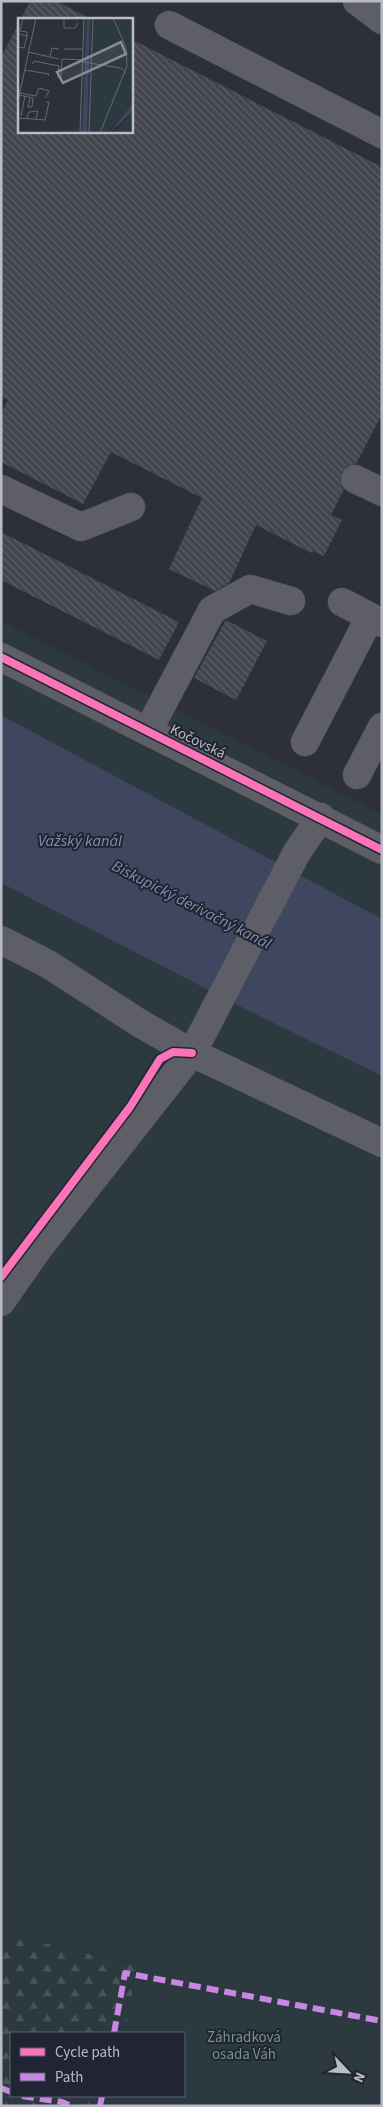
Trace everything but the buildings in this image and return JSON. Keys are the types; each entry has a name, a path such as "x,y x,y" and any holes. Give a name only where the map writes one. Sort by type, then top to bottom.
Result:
{"street":[{"path":"357,1 382,20"},
{"path":"169,25 382,134"},
{"path":"355,479 382,492"},
{"path":"1,489 82,527 131,507"},
{"path":"148,731 212,610 250,589 291,601"},
{"path":"305,742 376,620 342,602"},
{"name":"Kočovská","path":"1,657 321,817 382,850"},
{"path":"357,774 382,727"},
{"path":"1,1302 38,1249 192,1053 297,852 321,817"},
{"path":"1,940 48,964 141,1024 192,1053 382,1143"}],"green space":[{"path":"1,621 382,814 382,919 1,715"},
{"name":"Záhradková osada Váh","path":"1,883 255,1014 382,1076 382,2106 111,2106 113,2097 185,2097 185,2032 125,2032 137,1964 1,1933"},
{"path":"1,1933 137,1965 125,2032 10,2032 10,2097 113,2097 111,2106 1,2106"}],"water":[{"name":"Važský kanál","path":"1,715 382,919 382,1076 255,1014 1,883"}],"marked path":[{"path":"114,2032 125,1973 382,2021"},
{"path":"1,2088 10,2092"},
{"path":"29,2097 62,2102 71,2106"},
{"path":"100,2106 102,2097"}],"cycle path":[{"path":"1,657 382,850"},
{"path":"1,1277 130,1107 160,1059 173,1052 192,1053"}],"water label":[{"name":"Biskupický derivačný kanál","path":"192,904"}]}
